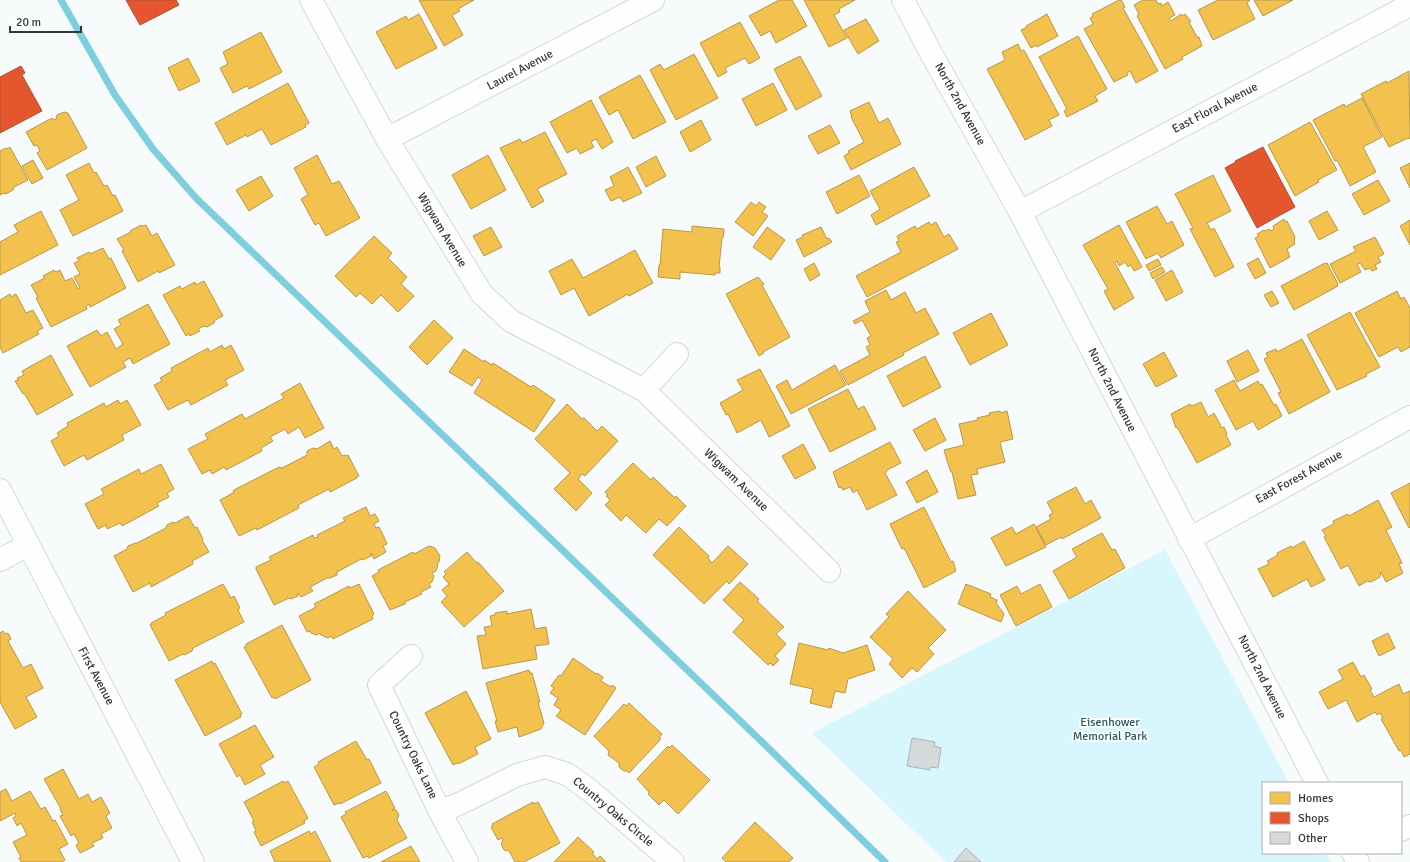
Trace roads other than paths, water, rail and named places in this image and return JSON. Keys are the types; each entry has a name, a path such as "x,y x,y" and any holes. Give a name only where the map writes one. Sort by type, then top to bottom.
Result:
{"street":[{"name":"Wigwam Avenue","path":"311,0 387,139 482,294 511,321 644,390 829,571"},
{"name":"Laurel Avenue","path":"387,139 653,0"},
{"name":"North 2nd Avenue","path":"903,0 1020,212 1316,782"},
{"name":"East Floral Avenue","path":"1020,212 1410,5"},
{"path":"644,390 677,354"},
{"name":"East Forest Avenue","path":"1189,539 1410,416"},
{"name":"First Avenue","path":"0,490 192,862"},
{"path":"0,560 28,545"},
{"name":"Country Oaks Lane","path":"411,656 379,685 440,812 467,862"},
{"name":"Country Oaks Circle","path":"440,812 517,775 545,767 567,774 588,789 673,862"}],"waterway":[{"path":"61,0 115,95 153,149 196,198 885,862"}],"park label":[{"name":"Eisenhower Memorial Park","path":"1110,729"}]}
